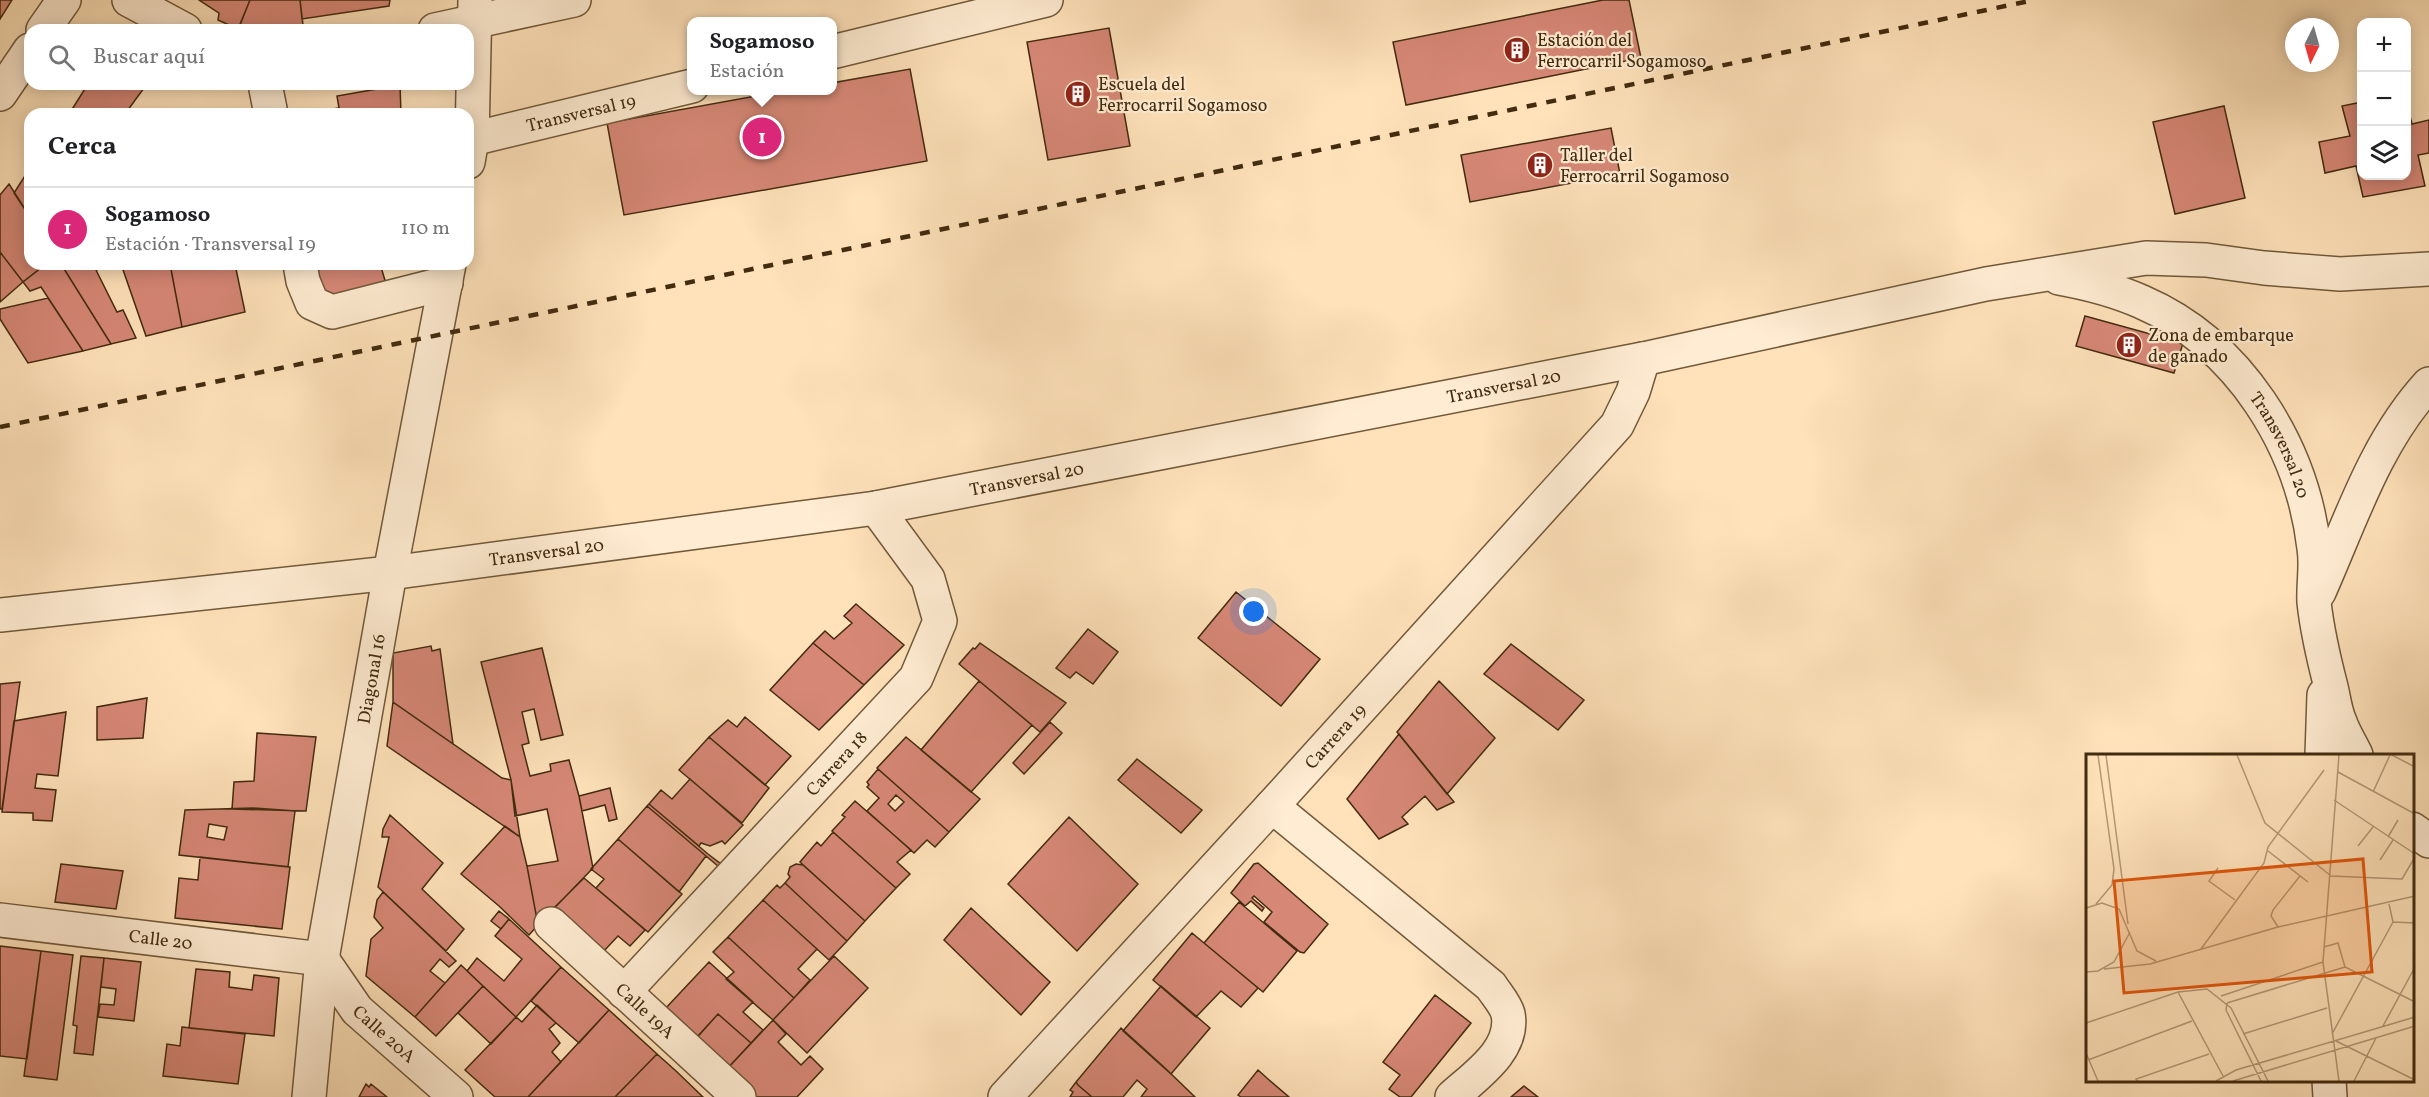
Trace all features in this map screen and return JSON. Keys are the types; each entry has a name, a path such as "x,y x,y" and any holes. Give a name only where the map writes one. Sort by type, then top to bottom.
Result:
{"street":[{"path":"48,24 64,0"},
{"path":"129,0 174,24"},
{"path":"447,24 475,10 574,0"},
{"path":"837,51 1046,0"},
{"path":"474,38 475,10"},
{"path":"0,94 24,59"},
{"name":"Transversal 19","path":"474,150 687,87"},
{"path":"266,90 270,108"},
{"path":"472,90 472,108"},
{"name":"Transversal 20","path":"0,615 390,573 876,508 1643,359 1986,284 2146,258 2174,258 2340,274 2429,269"},
{"path":"301,273 312,303 332,312 447,274"},
{"name":"Diagonal 16","path":"309,1097 322,959 390,573 447,274"},
{"name":"Transversal 20","path":"2042,274 2094,285 2143,302 2188,329 2229,363 2262,404 2288,449 2306,498 2315,549 2314,602 2325,663"},
{"name":"Carrera 19","path":"1005,1097 1617,425 1633,392 1643,359"},
{"path":"2314,602 2339,547 2359,494 2380,453 2418,395 2429,384"},
{"name":"Carrera 18","path":"624,992 916,678 940,621 928,579 876,508"},
{"path":"2322,754 2325,663"},
{"path":"2325,663 2339,722 2355,754"},
{"path":"1272,806 1491,986 1508,1013 1507,1038 1493,1059 1452,1097"},
{"path":"2414,831 2429,842"},
{"name":"Calle 20","path":"0,920 322,959"},
{"name":"Calle 19A","path":"551,924 740,1097"},
{"name":"Calle 20A","path":"322,959 357,1010 456,1097"},
{"path":"2329,1082 2330,1097"}],"building":[{"path":"0,0 12,0 0,19"},
{"path":"199,0 250,0 240,24 227,24 218,20 219,13"},
{"path":"250,0 300,0 303,24 240,24"},
{"path":"300,0 390,0 389,6 302,19"},
{"name":"Estación del Ferrocarril Sogamoso","path":"1603,0 1629,0 1641,58 1406,105 1393,42"},
{"name":"Escuela del Ferrocarril Sogamoso","path":"1109,28 1130,146 1048,160 1027,42"},
{"path":"910,69 927,161 624,215 607,123 761,95 837,95 837,82"},
{"path":"84,90 143,90 129,108 73,108"},
{"path":"371,90 400,90 401,108 339,108 337,96"},
{"path":"2357,103 2357,170 2356,166 2325,173 2319,142 2350,136 2342,106"},
{"path":"2224,106 2245,198 2175,214 2153,122"},
{"path":"2411,120 2412,124 2429,120 2429,153 2418,155 2425,186 2363,197 2359,180 2411,180"},
{"name":"Taller del Ferrocarril Sogamoso","path":"1611,128 1620,174 1470,202 1461,155"},
{"path":"24,177 24,208 14,193"},
{"path":"9,184 24,208 24,270 38,270 23,282 0,252 0,195"},
{"path":"0,252 23,282 0,302"},
{"path":"38,270 65,270 111,344 83,351 41,287 30,291 23,282"},
{"path":"65,270 96,270 117,312 123,310 136,338 111,344"},
{"path":"123,270 171,270 182,327 146,336"},
{"path":"171,270 236,270 245,312 182,327"},
{"path":"318,270 382,270 387,287 316,299 312,286"},
{"path":"48,298 83,351 28,363 0,319 0,309"},
{"name":"Zona de embarque de ganado","path":"2085,316 2183,343 2174,373 2076,346"},
{"path":"1236,592 1320,659 1281,706 1198,638"},
{"path":"856,604 904,645 864,685 813,643 825,631 834,639 852,623 844,616"},
{"path":"1088,629 1118,652 1093,684 1076,672 1070,678 1056,668"},
{"path":"813,643 864,685 819,730 770,690"},
{"path":"980,643 1066,703 1040,732 959,664"},
{"path":"1511,644 1584,700 1558,730 1484,674"},
{"path":"431,646 432,651 440,649 453,744 393,702 393,653"},
{"path":"542,648 563,735 541,740 534,709 522,712 529,743 522,745 530,776 551,771 550,764 569,760 579,796 593,868 538,925 527,866 558,861 547,809 515,816 511,780 481,662"},
{"path":"979,681 1032,725 971,792 921,750"},
{"path":"1439,681 1495,738 1447,794 1397,732"},
{"path":"20,682 2,809 0,809 0,684"},
{"path":"147,698 143,738 97,740 97,707"},
{"path":"393,702 502,778 511,780 520,837 387,746"},
{"path":"66,712 58,776 37,774 35,788 56,790 52,821 33,820 33,813 2,812 14,721"},
{"path":"745,717 791,756 765,785 709,737 728,720 737,727"},
{"path":"1050,722 1062,733 1024,774 1013,763"},
{"path":"257,733 316,737 306,811 232,809 234,782 254,781"},
{"path":"1399,734 1454,802 1437,810 1425,796 1402,817 1408,824 1379,839 1347,799"},
{"path":"709,737 769,788 742,823 679,770"},
{"path":"906,737 980,799 949,832 877,768"},
{"path":"1137,759 1202,810 1181,833 1118,780"},
{"path":"878,769 949,832 935,847 927,840 914,853 867,811 879,798 867,787 869,785 867,782","holes":["896,795 904,802 895,811 888,804"]},
{"path":"690,779 743,825 725,844 722,841 710,846 701,843 699,846 649,804 661,790 672,799"},
{"path":"610,788 617,819 609,821 605,805 582,811 579,796"},
{"path":"855,801 911,850 897,862 910,874 896,888 832,831"},
{"path":"649,804 721,864 719,867 647,806"},
{"path":"647,806 706,856 679,892 618,839"},
{"path":"253,808 295,811 288,867 179,855 185,810","holes":["209,824 227,827 224,840 207,837"]},
{"path":"390,815 443,863 422,889 464,929 446,951 378,887 389,837 382,837 383,829"},
{"path":"1069,817 1138,884 1077,951 1008,884"},
{"path":"505,826 520,837 527,866 538,925 529,935 461,874"},
{"path":"833,832 896,888 865,921 800,862 817,842 821,846"},
{"path":"618,839 682,894 648,932 596,888 604,879 591,869"},
{"path":"200,857 290,867 282,929 175,918 179,878 198,880"},
{"path":"1258,863 1328,924 1304,953 1264,922 1272,912 1254,896 1252,898 1264,908 1262,911 1251,901 1245,906 1231,893 1254,864"},
{"path":"61,864 123,871 116,909 55,902"},
{"path":"796,864 803,865 865,921 847,941 785,883 790,877 788,874 790,867"},
{"path":"584,878 645,930 630,946 618,936 603,952 554,908"},
{"path":"785,883 847,941 829,960 763,900 777,885 780,888"},
{"path":"383,892 456,961 449,967 440,959 430,971 445,983 415,1017 366,976 371,939 383,928 374,917 377,900"},
{"path":"763,900 817,949 798,969 810,980 794,998 728,937"},
{"path":"1239,902 1297,951 1263,992 1204,943"},
{"path":"971,908 1050,982 1021,1015 944,940"},
{"path":"499,911 509,919 501,929 491,921"},
{"path":"509,919 561,967 516,1017 467,971 477,958 504,981 522,959 495,936"},
{"path":"1192,933 1258,988 1241,1007 1221,991 1196,1017 1153,980"},
{"path":"728,937 794,998 773,1020 726,979 734,972 713,952"},
{"path":"0,946 41,951 27,1059 0,1056"},
{"path":"41,951 73,955 57,1080 24,1076"},
{"path":"81,956 104,958 93,1055 74,1053 77,1026 73,1025"},
{"path":"834,956 868,988 807,1053 773,1020"},
{"path":"104,958 141,962 134,1021 98,1017 100,1004 114,1005 116,989 101,987"},
{"path":"709,962 753,1002 743,1012 763,1030 751,1043 718,1014 697,1037 665,1009"},
{"path":"461,965 483,986 436,1036 415,1017"},
{"path":"561,967 609,1010 579,1043 531,1001"},
{"path":"196,969 230,972 229,987 252,990 254,975 279,978 274,1036 189,1028"},
{"path":"483,986 516,1017 491,1044 458,1013"},
{"path":"1161,986 1210,1028 1171,1074 1123,1031"},
{"path":"1435,995 1471,1023 1411,1097 1400,1097 1389,1089 1400,1075 1383,1062"},
{"path":"537,1005 556,1023 549,1029 560,1043 552,1052 561,1062 528,1097 495,1097 465,1070 516,1017 522,1022"},
{"path":"609,1010 657,1054 615,1097 528,1097"},
{"path":"718,1014 751,1043 725,1071 693,1042"},
{"path":"773,1020 786,1034 778,1042 801,1065 810,1056 823,1069 797,1097 754,1097 727,1069"},
{"path":"182,1027 245,1034 238,1084 163,1076 167,1044 180,1046"},
{"path":"1121,1028 1195,1097 1141,1097 1147,1089 1137,1080 1123,1097 1092,1097 1078,1085 1076,1082"},
{"path":"657,1054 676,1071 703,1097 615,1097"},
{"path":"1258,1070 1289,1097 1241,1097 1238,1095"},
{"path":"1076,1082 1092,1097 1070,1097 1073,1092 1070,1090"},
{"path":"366,1084 369,1087 371,1084 387,1097 359,1097"},
{"path":"1524,1086 1538,1097 1511,1097"}],"railway":[{"path":"0,427 2034,0"}],"place":[{"name":"Estación del Ferrocarril Sogamoso","path":"1517,50"},
{"name":"Escuela del Ferrocarril Sogamoso","path":"1078,94"},
{"name":"Sogamoso","path":"762,137"},
{"name":"Taller del Ferrocarril Sogamoso","path":"1540,165"},
{"name":"Zona de embarque de ganado","path":"2129,345"}]}
